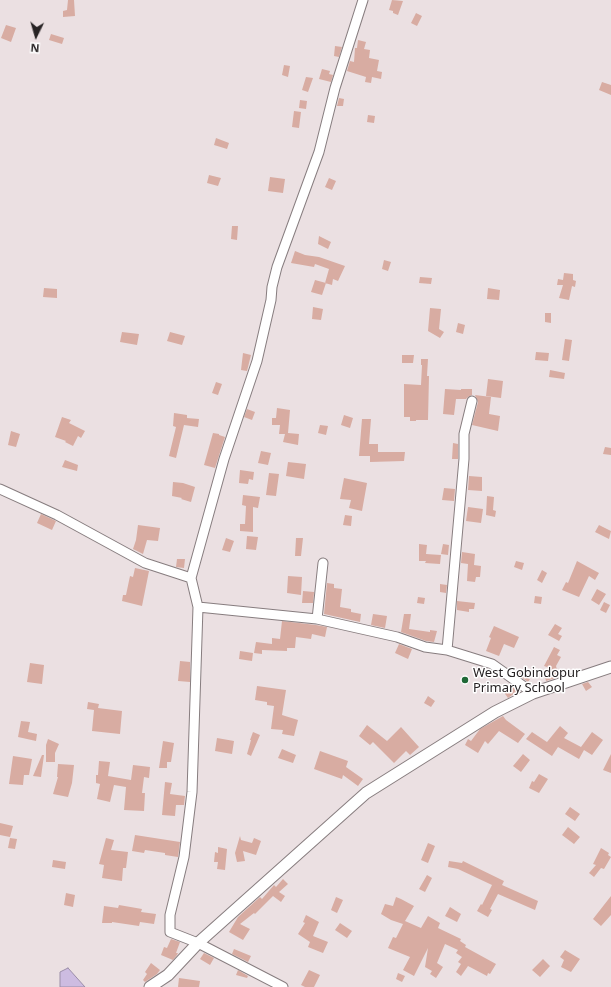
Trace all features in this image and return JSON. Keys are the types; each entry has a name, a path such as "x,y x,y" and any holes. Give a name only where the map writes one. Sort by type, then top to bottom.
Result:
{"main road":[{"path":"150,987 168,975 198,943 366,793 495,712 533,693 611,667"}],"street":[{"path":"283,987 198,943 170,932 170,915 184,857 192,792 198,607 191,578 224,459 257,361 277,267 319,152 335,88 363,0"},
{"path":"447,650 464,459 464,434 472,400"},
{"path":"0,489 57,515 145,563 191,578"},
{"path":"317,619 323,563"},
{"path":"198,607 317,619 397,637 425,647 447,650 492,664 533,693"}],"shaded area":[{"path":"68,968 85,987 60,987 60,972"}],"building":[{"path":"68,0 74,0 75,16 63,17 63,11 67,10"},
{"path":"392,0 403,1 398,15 389,10"},
{"path":"416,13 422,16 417,26 411,23"},
{"path":"6,25 16,28 11,42 1,38"},
{"path":"51,34 64,38 62,44 49,40"},
{"path":"358,40 366,42 364,49 370,50 369,58 379,60 377,71 382,72 381,79 372,77 371,83 365,82 366,77 347,71 350,61 354,62 355,48 357,48"},
{"path":"335,46 342,47 339,57 334,56"},
{"path":"284,65 290,66 288,77 282,75"},
{"path":"322,69 330,71 329,74 333,75 331,82 319,79"},
{"path":"306,77 313,78 308,92 302,90"},
{"path":"602,82 611,85 611,95 599,90"},
{"path":"339,98 344,99 343,106 337,106"},
{"path":"300,100 307,101 306,109 299,108"},
{"path":"294,111 301,112 299,128 292,127"},
{"path":"368,115 375,116 374,123 367,122"},
{"path":"216,138 229,143 227,149 214,145"},
{"path":"209,175 221,178 218,186 207,183"},
{"path":"270,177 285,179 283,193 268,191"},
{"path":"329,178 336,181 332,190 325,187"},
{"path":"232,226 238,226 237,240 231,239"},
{"path":"319,236 331,242 328,249 318,244"},
{"path":"295,251 345,266 338,281 333,279 332,285 325,283 329,269 315,264 314,267 291,263"},
{"path":"384,260 391,262 388,271 382,269"},
{"path":"564,273 573,274 573,280 576,281 575,287 572,286 569,300 559,298 563,285 557,285 558,279 563,280"},
{"path":"420,277 432,278 431,284 419,283"},
{"path":"315,280 326,283 322,295 311,292"},
{"path":"44,288 57,289 57,298 43,297"},
{"path":"488,288 500,290 499,300 487,299"},
{"path":"313,307 323,309 321,320 312,319"},
{"path":"430,308 441,309 439,329 444,332 440,338 428,331"},
{"path":"545,313 551,313 551,323 545,322"},
{"path":"458,323 465,325 463,334 456,332"},
{"path":"122,332 139,334 137,345 120,342"},
{"path":"170,332 185,336 182,345 167,341"},
{"path":"565,339 572,340 569,361 562,360"},
{"path":"536,352 549,353 548,361 535,360"},
{"path":"243,353 251,355 247,371 241,370"},
{"path":"402,355 414,355 413,363 402,363"},
{"path":"421,359 428,359 428,420 410,421 410,417 404,417 404,384 421,385"},
{"path":"550,370 565,373 564,379 549,377"},
{"path":"488,379 503,381 501,398 486,396"},
{"path":"216,382 222,384 218,395 212,393"},
{"path":"445,389 472,389 472,395 466,399 456,399 454,415 443,414"},
{"path":"475,395 491,397 489,414 500,416 498,431 472,425 478,402"},
{"path":"277,408 290,410 288,433 299,434 298,445 283,442 285,434 279,434 280,425 272,425 272,418 276,418"},
{"path":"247,409 255,412 252,420 244,417"},
{"path":"174,413 187,415 187,418 199,419 198,427 184,425 176,458 169,456 176,427 173,426"},
{"path":"344,415 353,418 350,428 341,425"},
{"path":"62,417 71,420 69,423 85,431 81,438 78,436 73,446 65,442 66,441 55,437"},
{"path":"362,419 371,419 369,444 378,444 378,452 405,452 404,461 370,462 370,456 359,456"},
{"path":"320,425 328,426 326,435 318,433"},
{"path":"11,431 20,434 16,447 8,445"},
{"path":"213,433 225,437 215,468 204,465"},
{"path":"453,443 458,444 458,459 452,459"},
{"path":"605,447 611,448 611,455 603,454"},
{"path":"261,451 271,453 268,465 258,463"},
{"path":"65,460 78,465 77,471 62,467"},
{"path":"288,462 306,464 304,479 286,476"},
{"path":"240,470 254,472 253,480 249,479 248,484 239,483"},
{"path":"269,473 279,474 276,496 266,495"},
{"path":"469,476 482,477 482,491 468,490"},
{"path":"344,478 367,483 362,511 349,508 351,500 340,499"},
{"path":"173,482 183,483 195,487 191,502 172,496"},
{"path":"444,488 455,489 454,501 442,500"},
{"path":"243,495 260,497 258,508 253,507 253,532 240,531 240,524 245,524 246,506 242,505"},
{"path":"487,496 494,497 493,510 496,511 495,517 486,515"},
{"path":"468,507 483,509 481,523 466,521"},
{"path":"41,514 56,521 52,530 37,523"},
{"path":"345,515 352,516 351,526 343,525"},
{"path":"138,525 160,528 158,541 147,540 143,554 133,549"},
{"path":"599,525 611,531 609,539 595,532"},
{"path":"247,536 258,537 256,550 246,549"},
{"path":"226,538 234,541 230,552 222,550"},
{"path":"296,538 303,538 301,556 295,556"},
{"path":"419,544 427,545 426,554 441,555 440,564 419,561"},
{"path":"443,544 449,545 448,555 441,554"},
{"path":"462,552 475,554 474,565 481,566 480,577 476,577 475,582 467,581 468,564 461,563"},
{"path":"177,559 185,559 184,568 176,567"},
{"path":"516,561 524,563 522,570 514,567"},
{"path":"577,561 599,573 595,580 589,576 579,597 562,590 566,582 568,583"},
{"path":"135,568 149,571 142,606 122,601 123,595 126,595 130,576 133,577"},
{"path":"542,570 547,573 542,583 537,580"},
{"path":"288,576 302,577 301,595 287,593"},
{"path":"327,583 334,584 334,588 342,589 340,607 351,609 351,612 361,614 360,622 324,614"},
{"path":"440,584 447,585 446,593 440,592"},
{"path":"597,589 606,594 599,605 591,600"},
{"path":"303,591 314,592 313,603 302,603"},
{"path":"535,596 542,597 541,604 534,603"},
{"path":"418,597 425,598 424,604 417,603"},
{"path":"457,601 475,603 474,609 469,609 469,612 457,610"},
{"path":"604,602 610,605 606,613 600,610"},
{"path":"373,614 387,616 385,628 371,625"},
{"path":"404,614 411,614 409,629 430,632 430,630 437,631 434,642 426,641 401,632"},
{"path":"282,621 327,627 325,637 312,634 311,639 296,637 295,648 287,648 287,651 262,650 262,654 254,653 256,642 272,644 272,638 280,639"},
{"path":"555,624 562,628 558,634 562,636 559,641 548,635"},
{"path":"494,626 519,637 514,648 504,644 499,656 486,651 491,638 489,637"},
{"path":"399,644 412,649 408,659 395,653"},
{"path":"554,647 560,650 557,655 561,657 556,666 559,677 546,681 545,676 549,674 547,667 544,666"},
{"path":"240,651 253,653 252,661 239,659"},
{"path":"180,661 190,662 190,682 178,681"},
{"path":"30,663 44,665 42,684 27,682"},
{"path":"518,670 530,679 528,682 515,673"},
{"path":"588,682 592,687 586,691 582,684"},
{"path":"511,685 519,690 508,698 503,691"},
{"path":"257,686 286,690 282,715 298,720 294,736 282,734 283,730 271,729 274,706 267,705 267,702 255,700"},
{"path":"428,696 435,701 431,707 424,703"},
{"path":"88,702 99,704 98,708 122,711 120,734 92,731 94,710 87,709"},
{"path":"503,716 525,734 518,743 499,731 488,744 485,741 478,753 465,745 468,739 471,741 480,729"},
{"path":"21,721 30,722 28,732 37,734 36,741 18,737"},
{"path":"367,725 387,741 401,727 419,747 410,755 406,751 394,763 373,742 370,745 359,736"},
{"path":"560,726 568,733 564,738 581,747 592,732 603,740 592,755 584,750 579,759 558,747 552,756 526,739 532,732 547,742"},
{"path":"253,732 260,735 251,756 247,754"},
{"path":"217,738 234,741 232,754 215,751"},
{"path":"48,739 59,744 55,753 55,762 46,762 46,745"},
{"path":"163,741 174,743 171,762 167,762 167,768 159,768"},
{"path":"282,749 296,755 293,763 278,758"},
{"path":"320,751 348,761 346,767 363,779 358,786 343,775 342,779 314,769"},
{"path":"523,754 530,760 521,772 513,766"},
{"path":"611,754 611,773 603,770"},
{"path":"42,755 44,755 41,777 33,776"},
{"path":"13,756 32,759 29,775 24,775 23,785 9,784"},
{"path":"99,761 110,762 108,776 131,780 133,765 150,767 149,778 144,777 142,793 145,793 144,811 124,810 126,787 114,785 110,802 97,799 100,784 96,783 96,775 98,775"},
{"path":"58,764 74,765 72,783 68,797 53,794 58,777"},
{"path":"539,774 548,779 539,793 529,788 532,781 534,782"},
{"path":"165,782 172,783 170,794 185,796 184,805 176,805 175,816 162,815"},
{"path":"570,807 580,814 575,821 565,814"},
{"path":"0,823 13,826 10,837 0,835"},
{"path":"568,827 580,837 574,844 562,835"},
{"path":"135,835 180,842 178,857 165,855 165,853 145,850 144,853 132,851"},
{"path":"240,836 241,840 252,843 254,838 261,841 256,855 243,851 245,861 237,862 235,853"},
{"path":"10,838 17,839 15,849 8,848"},
{"path":"106,838 114,840 111,850 128,852 126,868 123,868 122,881 102,878 104,865 99,864"},
{"path":"428,843 435,846 428,863 421,860"},
{"path":"218,847 227,849 225,870 217,869 218,862 214,862 215,852 218,853"},
{"path":"601,848 609,853 608,855 611,857 604,869 601,868 594,877 589,873 596,865 593,864"},
{"path":"53,860 66,862 65,869 52,867"},
{"path":"449,861 462,863 463,861 504,881 502,885 538,901 535,910 498,894 490,909 492,910 488,917 477,911 481,904 482,905 492,885 458,869 448,867"},
{"path":"427,875 432,878 425,892 419,889"},
{"path":"283,879 288,884 279,892 285,896 281,902 273,896 255,914 254,913 240,924 250,929 243,940 229,932 238,917 260,897 262,899 274,885 276,887"},
{"path":"66,893 75,895 73,907 64,905"},
{"path":"611,896 611,915 601,926 593,919"},
{"path":"336,897 343,900 337,913 331,910"},
{"path":"396,897 414,906 405,921 421,928 428,916 440,923 438,928 461,939 460,941 466,945 465,947 496,964 490,974 488,973 487,976 468,966 461,976 456,972 461,964 458,962 462,957 456,953 458,950 445,944 437,963 443,967 436,978 430,974 432,971 425,967 428,948 414,976 403,970 410,957 388,948 393,937 396,938 403,924 391,920 381,914 385,904 393,906"},
{"path":"119,905 142,909 141,912 156,914 154,924 140,922 139,926 112,922 102,923 104,906 118,908"},
{"path":"450,907 461,914 457,922 445,916"},
{"path":"306,915 319,922 313,936 328,942 323,953 308,947 310,942 298,934 305,923 303,922"},
{"path":"340,923 352,931 347,938 335,930"},
{"path":"171,939 180,942 176,953 178,953 173,960 161,955 164,947 167,948"},
{"path":"234,949 251,956 248,962 232,954"},
{"path":"565,950 580,959 571,972 561,967 564,960 560,957"},
{"path":"204,953 214,958 210,965 200,959"},
{"path":"543,959 550,966 540,977 532,970"},
{"path":"151,963 160,970 157,974 145,982 143,980 147,974 145,972"},
{"path":"238,970 248,976 247,978 236,975"},
{"path":"309,970 320,975 314,987 305,987 301,985"},
{"path":"398,973 405,976 402,982 396,979"},
{"path":"179,978 200,981 199,987 178,987"}],"place":[{"name":"West Gobindopur Primary School","path":"465,680"}]}
